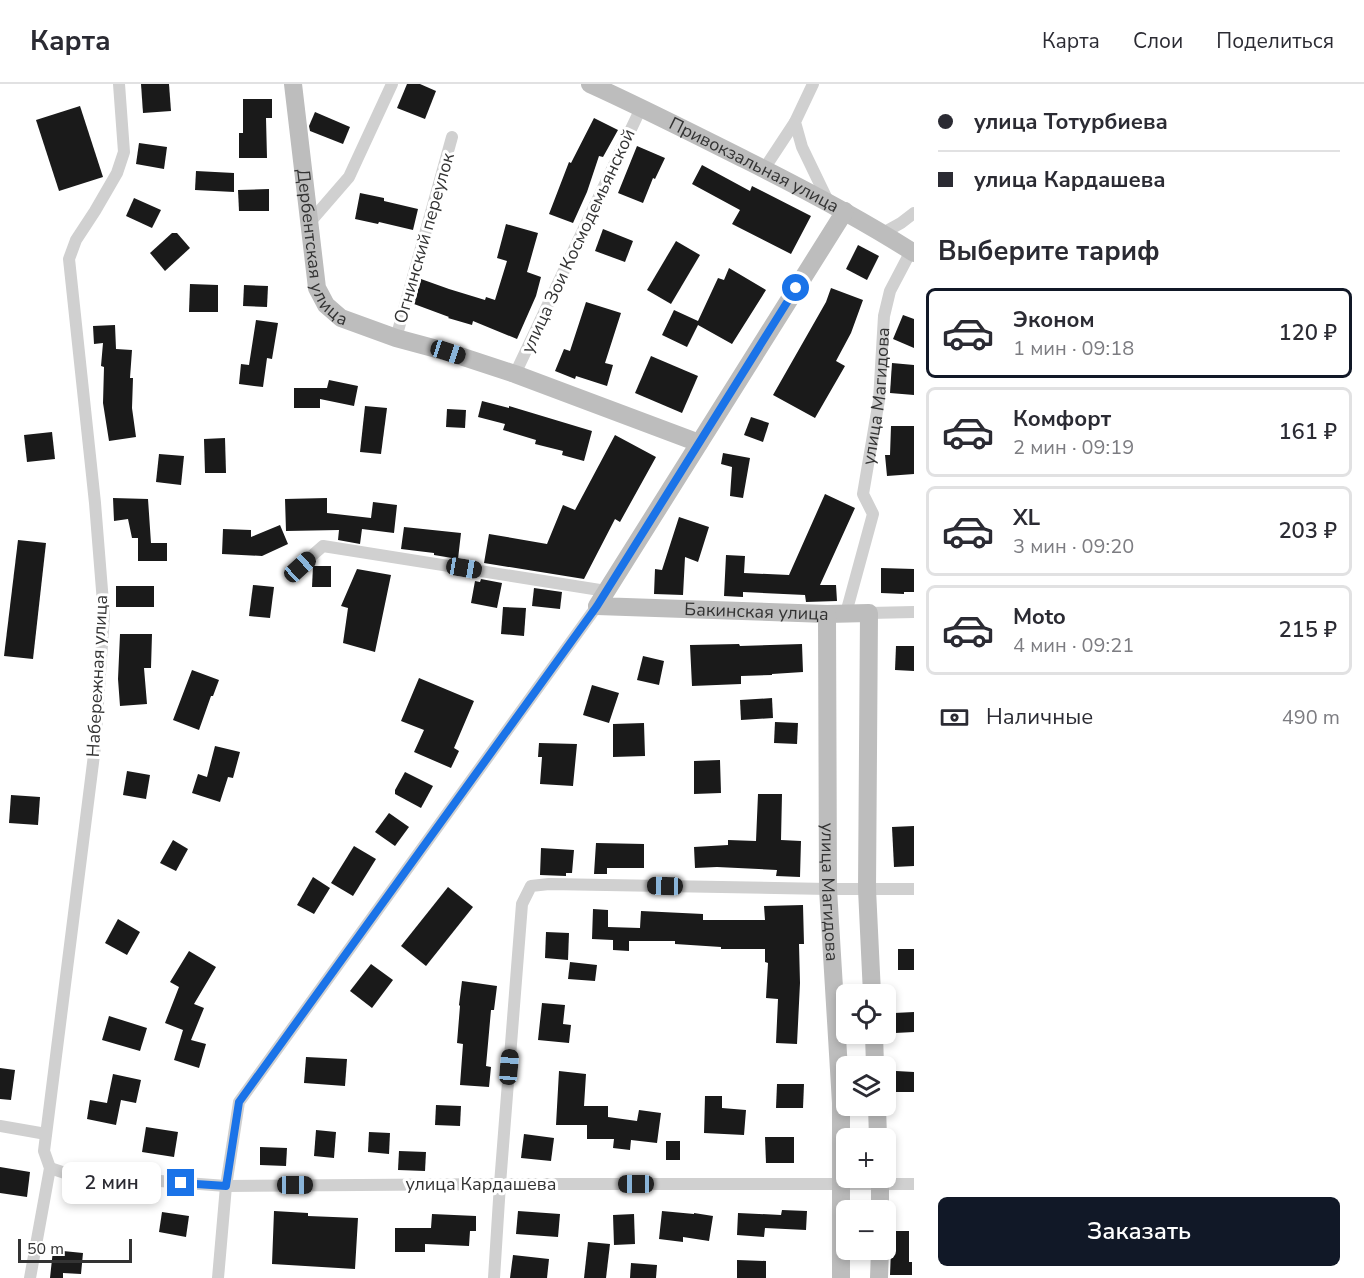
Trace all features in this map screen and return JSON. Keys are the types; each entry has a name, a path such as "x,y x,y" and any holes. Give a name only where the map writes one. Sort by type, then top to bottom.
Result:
{"main road":[{"name":"Дербентская улица","path":"293,84 317,288 326,305 341,318 396,338 515,374 699,443"},
{"name":"Привокзальная улица","path":"590,84 828,201 913,252"},
{"path":"601,598 845,211"},
{"name":"Бакинская улица","path":"601,598 869,613"},
{"name":"улица Магидова","path":"837,613 828,889 841,1128"},
{"name":"улица Магидова","path":"869,613 867,889 872,984"},
{"name":"улица Магидова","path":"841,1188 841,1278"},
{"path":"879,1278 880,1260"}],"street":[{"name":"Набережная улица","path":"30,1278 50,1168 44,1152 95,747 104,615 95,503 69,259 76,240 117,173 124,152 118,84"},
{"path":"310,222 349,177 392,84"},
{"path":"764,169 795,122 813,84"},
{"name":"улица Зои Космодемьянской","path":"515,374 641,108"},
{"path":"795,122 802,147 828,201"},
{"name":"Огнинский переулок","path":"396,338 452,137"},
{"path":"883,233 914,213"},
{"name":"улица Магидова","path":"837,613 873,514 863,494 879,400 884,316 890,291 913,252"},
{"name":"Бакинская улица","path":"300,567 323,546 601,598"},
{"path":"218,1278 226,1186 239,1102 601,598"},
{"name":"Бакинская улица","path":"869,613 914,612"},
{"path":"494,1278 522,904 531,886 549,884 914,889"},
{"path":"0,1126 46,1134"},
{"name":"улица Кардашева","path":"50,1168 68,1174 226,1186 836,1184"},
{"name":"улица Кардашева","path":"896,1182 914,1184"}],"building":[{"path":"141,84 169,84 171,111 143,113"},
{"path":"407,84 420,84 436,91 425,119 397,108"},
{"path":"243,99 272,99 272,118 266,118 267,158 239,158 239,133 243,133"},
{"path":"80,106 103,177 59,191 36,120"},
{"path":"315,112 350,127 343,144 310,131 309,126"},
{"path":"594,118 618,130 603,157 599,156 587,192 573,223 549,214 569,162 571,163"},
{"path":"139,143 167,147 164,169 136,164"},
{"path":"637,146 665,158 655,179 653,178 643,203 618,193"},
{"path":"702,165 750,191 752,186 811,216 791,254 732,224 740,210 692,184"},
{"path":"196,171 234,173 234,192 195,190"},
{"path":"269,189 269,211 239,211 238,190"},
{"path":"360,193 418,209 413,230 355,219"},
{"path":"134,198 161,210 152,228 126,216"},
{"path":"506,224 538,233 527,272 541,277 536,296 517,339 473,321 472,325 414,304 421,279 485,300 486,297 495,300 507,261 497,258"},
{"path":"603,229 633,241 625,262 595,251"},
{"path":"172,233 177,233 190,248 165,271 150,253"},
{"path":"676,241 700,255 671,304 647,290"},
{"path":"858,245 879,256 867,280 846,269"},
{"path":"729,268 766,290 732,344 698,325 687,347 662,335 674,310 698,321 718,278 724,280"},
{"path":"190,284 218,285 218,312 189,312"},
{"path":"244,285 268,286 267,307 243,306"},
{"path":"831,288 863,300 851,333 836,361 845,366 815,418 773,395 826,302"},
{"path":"586,302 621,313 605,363 613,365 607,386 576,376 575,379 555,371 564,349 570,351"},
{"path":"903,315 914,319 914,348 893,339"},
{"path":"256,320 278,323 272,359 267,358 263,387 239,384 241,364 249,365"},
{"path":"115,325 116,349 132,350 130,378 133,378 132,408 136,437 109,441 103,403 104,367 101,366 103,343 94,344 93,326"},
{"path":"651,356 698,376 682,413 635,393"},
{"path":"892,363 914,365 914,395 890,393"},
{"path":"329,380 358,386 354,406 320,399 320,408 294,408 294,388 327,388"},
{"path":"482,401 509,408 509,406 592,431 584,461 562,455 563,451 535,444 536,440 503,430 505,424 478,417"},
{"path":"365,406 387,408 381,454 360,452"},
{"path":"447,409 466,410 465,428 446,427"},
{"path":"751,417 769,423 763,442 744,435"},
{"path":"891,426 914,426 914,474 887,476 885,455 890,455"},
{"path":"52,432 55,459 27,462 24,435"},
{"path":"615,435 656,457 620,522 615,519 584,579 484,563 489,534 547,544 563,505 575,510"},
{"path":"225,438 226,473 205,473 204,439"},
{"path":"723,453 750,458 743,498 730,496 732,467 721,464"},
{"path":"159,454 184,456 181,485 156,482"},
{"path":"825,494 855,508 820,585 836,585 837,601 806,602 805,595 743,592 743,597 724,596 726,555 745,556 744,573 789,575"},
{"path":"113,498 148,499 151,543 167,543 167,561 138,561 138,538 132,538 128,519 114,521"},
{"path":"327,498 327,513 371,518 373,502 397,505 394,533 362,529 360,544 338,540 339,530 286,531 285,499"},
{"path":"679,517 709,527 698,562 685,557 683,595 654,594 655,569 662,570"},
{"path":"280,525 288,544 262,556 222,554 223,529 251,530 251,537"},
{"path":"404,527 461,533 458,559 401,549"},
{"path":"18,540 46,543 33,659 4,656"},
{"path":"313,566 331,566 331,587 312,587"},
{"path":"881,568 914,569 914,592 881,593"},
{"path":"357,569 391,575 375,652 343,643 348,608 341,606"},
{"path":"481,579 502,583 497,608 471,603 475,581 480,582"},
{"path":"253,585 274,587 270,618 249,616"},
{"path":"116,586 154,586 154,607 116,607"},
{"path":"534,588 562,592 560,609 532,606"},
{"path":"503,607 526,608 524,636 501,634"},
{"path":"120,634 152,634 151,668 144,668 147,704 120,706 118,679"},
{"path":"739,644 740,646 802,644 803,672 741,676 741,684 692,686 690,645"},
{"path":"896,646 914,646 914,671 895,670"},
{"path":"643,656 664,661 659,685 637,680"},
{"path":"192,670 219,680 199,730 173,720"},
{"path":"419,678 474,701 454,748 459,751 451,768 414,752 424,730 401,721"},
{"path":"592,685 619,693 609,723 583,715"},
{"path":"772,698 773,718 741,720 740,700"},
{"path":"775,722 798,723 797,744 774,743"},
{"path":"644,723 645,756 613,757 613,724"},
{"path":"539,743 577,744 573,786 540,784 542,757 538,757"},
{"path":"215,746 240,752 233,778 228,777 220,802 192,793 198,774 207,777"},
{"path":"720,760 721,793 694,794 694,761"},
{"path":"127,771 150,775 146,799 123,795"},
{"path":"405,772 433,786 421,808 395,794"},
{"path":"758,794 782,794 781,840 801,841 800,877 776,876 777,870 695,868 694,847 728,845 728,840 756,841"},
{"path":"11,795 40,797 38,825 9,823"},
{"path":"389,813 409,827 395,846 375,832"},
{"path":"914,826 914,866 894,867 892,827"},
{"path":"173,840 188,849 176,871 160,863"},
{"path":"596,843 644,844 644,868 607,868 607,874 594,874"},
{"path":"354,846 376,859 353,896 331,883"},
{"path":"541,848 574,850 572,873 566,873 566,876 540,875"},
{"path":"313,877 330,888 314,914 297,905"},
{"path":"448,887 473,907 426,966 401,946"},
{"path":"803,905 804,944 799,944 797,1044 776,1043 778,999 766,998 768,963 765,962 765,949 721,949 721,947 675,944 675,941 629,941 629,951 613,950 613,940 592,939 593,909 608,910 608,927 640,928 641,911 703,914 703,920 765,920 764,906"},
{"path":"118,919 140,932 127,955 105,943"},
{"path":"546,932 569,933 568,960 545,958"},
{"path":"898,949 914,949 914,970 898,970"},
{"path":"189,951 216,967 194,1004 204,1008 191,1040 206,1044 199,1068 174,1060 183,1030 165,1023 179,987 170,982"},
{"path":"570,962 597,965 595,981 568,979"},
{"path":"371,964 393,980 372,1008 350,991"},
{"path":"462,981 497,986 494,1010 491,1010 486,1066 491,1067 489,1087 460,1085 463,1044 457,1043"},
{"path":"542,1003 565,1005 563,1024 571,1025 569,1043 538,1040"},
{"path":"914,1012 914,1032 896,1033 896,1013"},
{"path":"109,1016 147,1028 140,1051 102,1040"},
{"path":"306,1057 347,1059 345,1086 304,1083"},
{"path":"0,1068 15,1070 11,1100 0,1099"},
{"path":"559,1071 586,1074 584,1106 608,1106 608,1117 637,1121 639,1110 661,1113 657,1143 631,1140 630,1150 613,1148 614,1139 587,1139 587,1125 556,1125"},
{"path":"896,1071 914,1072 914,1092 896,1092"},
{"path":"113,1074 141,1080 136,1103 121,1100 116,1125 87,1119 90,1100 107,1103"},
{"path":"777,1084 804,1084 803,1108 776,1108"},
{"path":"705,1096 722,1096 722,1108 746,1110 744,1135 704,1133"},
{"path":"436,1105 461,1106 460,1126 435,1125"},
{"path":"146,1127 178,1132 174,1157 142,1152"},
{"path":"316,1130 336,1132 334,1158 314,1156"},
{"path":"369,1132 390,1133 389,1154 368,1152"},
{"path":"524,1134 554,1138 551,1161 521,1158"},
{"path":"765,1137 794,1137 794,1163 766,1163"},
{"path":"666,1141 680,1141 680,1160 666,1160"},
{"path":"260,1147 287,1148 286,1166 260,1165"},
{"path":"399,1151 426,1152 425,1171 398,1170"},
{"path":"0,1167 30,1172 27,1197 0,1193"},
{"path":"782,1210 807,1211 806,1230 765,1228 764,1237 737,1235 738,1213 781,1215"},
{"path":"274,1211 308,1213 308,1216 358,1218 355,1269 272,1264"},
{"path":"518,1211 560,1214 558,1237 516,1234"},
{"path":"662,1211 713,1216 709,1241 683,1237 683,1242 659,1239"},
{"path":"162,1212 189,1216 186,1237 159,1232"},
{"path":"432,1214 476,1216 476,1231 470,1231 469,1246 425,1244 425,1252 395,1252 395,1228 431,1228"},
{"path":"634,1214 635,1244 614,1245 613,1215"},
{"path":"896,1231 909,1231 909,1262 912,1262 912,1275 890,1275 891,1260 896,1260"},
{"path":"588,1242 610,1244 606,1278 584,1278"},
{"path":"53,1250 83,1253 81,1274 63,1273 63,1278 50,1278"},
{"path":"513,1255 549,1259 547,1278 510,1278"},
{"path":"737,1260 766,1261 766,1278 737,1278"},
{"path":"631,1263 657,1265 656,1278 630,1278"}],"route":[{"path":"181,1183 226,1186 239,1102 597,606 796,288"}]}
